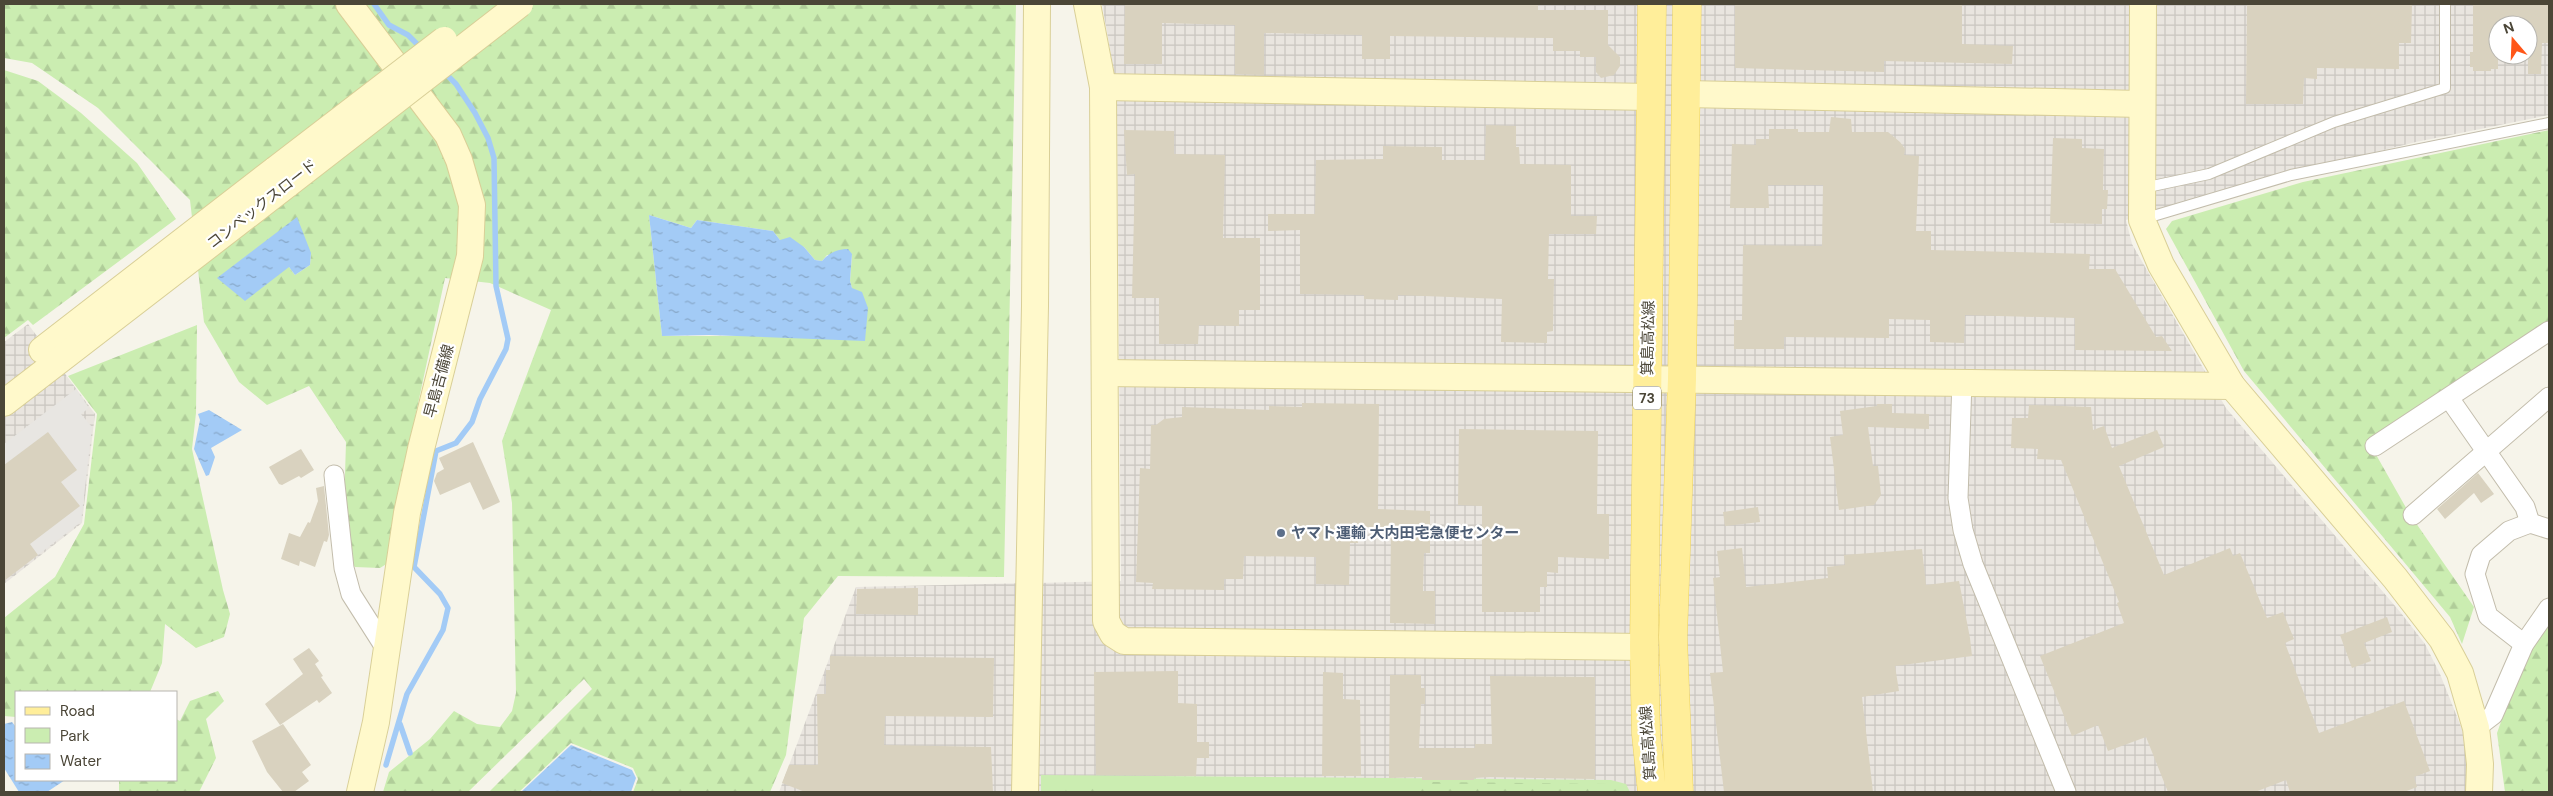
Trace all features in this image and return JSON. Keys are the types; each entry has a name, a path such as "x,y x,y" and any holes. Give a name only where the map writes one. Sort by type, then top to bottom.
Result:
{"main road":[{"name":"箕島高松線","path":"1652,4 1644,647 1646,734 1652,792"},
{"name":"箕島高松線","path":"1679,792 1674,637 1682,379 1688,4"}],"street":[{"name":"早島吉備線","path":"349,4 448,135 460,160 472,205 470,256 407,512 376,722 360,792"},
{"name":"コンベックスロード","path":"4,403 491,4"},
{"name":"コンベックスロード","path":"4,380 520,4"},
{"path":"1025,792 1035,306 1036,4"},
{"path":"1087,4 1103,86 1106,621 1113,634 1124,641 1644,647"},
{"path":"2143,4 2141,104 2142,220 2160,265 2232,386 2396,578 2442,639 2460,673 2476,728 2480,764 2479,792"},
{"path":"1103,86 1651,97"},
{"path":"1686,94 2141,104"},
{"path":"2375,446 2549,331"},
{"path":"1105,373 2232,386"},
{"path":"1962,382 1958,498 1963,530 1973,564 2066,792"},
{"path":"2413,515 2549,397"},
{"path":"2449,398 2525,507 2530,522"},
{"path":"334,475 344,568 351,594 386,649"},
{"path":"2524,644 2488,616 2475,574 2481,555 2509,531 2530,522 2549,529"},
{"path":"2476,728 2493,715 2524,644 2549,608"}],"lane":[{"path":"2142,188 2209,174 2334,122 2445,88 2445,4"},
{"path":"2142,220 2291,175 2549,123"}],"shaded area":[{"path":"1102,4 2549,4 2549,115 2416,142 2211,193 2126,220 2132,244 2226,408 2401,613 2425,644 2440,674 2487,792 779,792 856,587 1121,581 1117,115 1113,66"},
{"path":"28,324 95,414 82,523 4,584 4,342"},
{"path":"76,389 89,408 81,414 92,427 81,522 4,581 4,444"}],"green space":[{"path":"4,4 1016,4 1004,577 838,576 804,618 786,755 770,792 633,792 638,779 633,768 571,743 519,792 489,792 592,689 584,679 468,792 383,792 389,772 430,739 454,711 477,724 500,727 512,711 516,693 512,503 502,441 551,310 490,283 445,278 390,534 388,563 380,568 355,567 350,560 344,507 346,442 309,386 267,405 239,382 204,322 190,200 98,108 32,63 4,58","holes":["649,215 691,228 697,220 773,231 780,240 804,247 815,260 822,261 827,255 852,255 850,281 852,288 772,336 662,336","311,253 310,265 295,275 289,267"]},
{"path":"4,70 38,81 81,113 137,163 176,219 33,325 28,320 4,338"},
{"path":"2549,130 2549,325 2370,444 2409,513 2474,607 2462,644 2450,617 2244,371 2166,229 2172,221 2303,182"},
{"path":"197,325 196,413 192,449 230,614 224,637 196,648 165,624 162,663 150,691 15,691 15,717 4,716 4,618 55,577 84,524 97,414 68,376"},
{"path":"2549,620 2549,792 2505,792 2497,733 2525,655"},
{"path":"218,691 224,701 206,719 216,758 199,792 119,792 119,781 178,781 178,720 180,721 190,701"},
{"path":"1041,775 1611,780 1626,784 1630,792 1041,792"},
{"path":"1424,782 1611,784 1621,786 1626,792 1402,792 1402,789"},
{"path":"1096,786 1102,792 1065,792 1067,787"}],"water":[{"path":"649,215 691,228 697,220 773,231 780,240 790,237 804,247 815,260 822,261 834,252 848,249 852,254 850,281 852,288 862,292 868,308 865,341 709,335 662,336"},
{"path":"297,217 311,253 310,265 295,275 289,267 245,301 217,278"},
{"path":"209,410 242,430 211,448 215,457 209,475 206,476 194,449 200,420 198,414"},
{"path":"12,722 15,726 15,781 64,781 47,792 19,792 4,768 4,724"},
{"path":"571,745 632,770 636,778 631,792 521,792"}],"building":[{"path":"1125,4 1538,4 1538,10 1608,10 1608,45 1620,57 1620,66 1614,75 1601,78 1596,72 1596,57 1580,57 1580,51 1553,51 1553,38 1390,36 1390,59 1362,59 1362,35 1264,33 1264,75 1235,74 1235,25 1162,23 1162,64 1124,64"},
{"path":"1735,4 1962,4 1962,44 2013,46 2012,64 1884,61 1884,72 1735,68"},
{"path":"2247,4 2412,4 2411,43 2399,43 2399,69 2317,68 2317,79 2304,78 2303,104 2246,104"},
{"path":"2473,4 2549,4 2549,43 2542,43 2541,74 2528,74 2528,65 2538,65 2538,15 2488,15 2488,65 2498,65 2498,69 2473,71 2473,67 2470,67 2470,52 2473,52"},
{"path":"1831,117 1851,119 1852,132 1888,132 1905,149 1904,155 1919,156 1916,231 1931,231 1931,250 2090,254 2089,269 2115,269 2156,337 2162,336 2172,351 2075,350 2075,318 1965,315 1964,343 1930,342 1930,320 1889,319 1889,338 1784,337 1784,349 1734,349 1734,320 1742,320 1743,245 1822,246 1823,185 1768,185 1769,208 1730,208 1732,144 1756,145 1756,139 1769,139 1769,129 1798,129 1798,132 1829,132"},
{"path":"1486,125 1516,126 1516,147 1519,147 1520,164 1571,165 1571,216 1597,216 1596,234 1549,234 1548,279 1554,279 1553,331 1547,332 1547,343 1501,342 1502,299 1398,295 1398,300 1364,299 1364,295 1300,294 1300,230 1268,231 1268,214 1315,214 1316,160 1383,159 1383,146 1442,147 1442,160 1485,160"},
{"path":"1124,130 1174,131 1174,154 1225,155 1223,238 1260,238 1260,310 1239,310 1239,326 1199,325 1198,344 1159,344 1159,298 1132,298 1135,174 1127,175"},
{"path":"2053,138 2082,139 2082,148 2104,149 2103,190 2108,190 2107,209 2102,209 2102,224 2050,223"},
{"path":"1302,403 1379,404 1378,509 1430,511 1430,553 1424,553 1423,591 1435,591 1435,624 1390,623 1391,527 1358,527 1358,543 1350,543 1349,585 1316,584 1316,557 1244,556 1243,579 1224,579 1224,590 1152,589 1153,583 1136,582 1140,468 1150,469 1151,425 1156,425 1164,419 1182,417 1182,407 1269,410 1269,406 1302,407"},
{"path":"1877,404 1892,404 1892,413 1929,414 1929,429 1868,427 1873,466 1878,466 1881,495 1874,505 1839,510 1830,437 1843,435 1840,411 1877,406"},
{"path":"2029,405 2091,407 2093,430 2104,426 2112,448 2157,430 2164,447 2119,466 2164,575 2230,548 2233,556 2240,553 2267,618 2283,612 2294,639 2285,643 2319,733 2404,701 2430,771 2414,777 2417,787 2404,792 2290,792 2286,780 2255,792 2168,792 2146,737 2108,751 2098,725 2072,736 2040,656 2124,623 2117,603 2119,602 2061,460 2037,459 2038,449 2011,448 2012,418 2028,418"},
{"path":"1459,429 1598,431 1597,514 1609,514 1609,559 1558,557 1558,573 1547,572 1547,587 1540,587 1540,612 1482,612 1482,506 1458,505"},
{"path":"48,432 77,470 61,482 80,506 30,544 38,555 4,581 4,465"},
{"path":"473,442 500,502 483,510 470,482 440,495 434,481 437,473 444,469 439,458"},
{"path":"301,449 314,470 301,478 299,476 282,485 279,484 269,467"},
{"path":"2478,473 2494,494 2481,503 2474,493 2445,519 2437,509"},
{"path":"324,486 329,535 327,542 324,541 315,567 300,561 299,566 281,559 289,533 300,537 308,522 310,523 318,501 316,488"},
{"path":"1758,507 1760,522 1725,526 1723,512"},
{"path":"1742,548 1746,587 1828,578 1827,567 1845,565 1844,555 1922,549 1926,585 1959,581 1972,656 1895,666 1899,691 1862,697 1873,792 1724,792 1710,673 1723,672 1713,578 1720,577 1717,551"},
{"path":"918,588 918,615 856,614 857,589"},
{"path":"2387,617 2392,632 2364,643 2371,661 2352,668 2340,635"},
{"path":"309,648 319,661 315,664 332,693 319,703 317,700 280,725 265,704 303,674 293,659"},
{"path":"830,656 994,658 993,717 885,716 884,745 991,747 993,792 805,792 782,783 789,765 818,765 817,694 826,694 826,670 830,670"},
{"path":"1178,671 1178,703 1197,704 1197,742 1209,742 1209,758 1197,758 1196,776 1096,775 1094,672"},
{"path":"1323,672 1343,673 1343,699 1360,700 1361,776 1322,776"},
{"path":"1390,675 1421,675 1421,688 1425,688 1425,704 1421,704 1419,748 1475,748 1475,744 1492,744 1490,676 1595,677 1595,779 1490,777 1474,778 1474,780 1422,780 1422,777 1389,778"},
{"path":"283,724 311,765 302,772 309,781 294,792 283,792 267,772 252,741"}],"waterway":[{"path":"374,4 389,25 408,35 423,50"},
{"path":"386,765 407,694 443,630 448,608 440,594 414,567 436,451 456,443 472,422 480,399 506,349 508,339 496,286 494,158 488,138 475,113 456,84 443,71"},
{"path":"400,724 410,753"}],"place":[{"name":"ヤマト運輸 大内田宅急便センター","path":"1281,533"}]}
